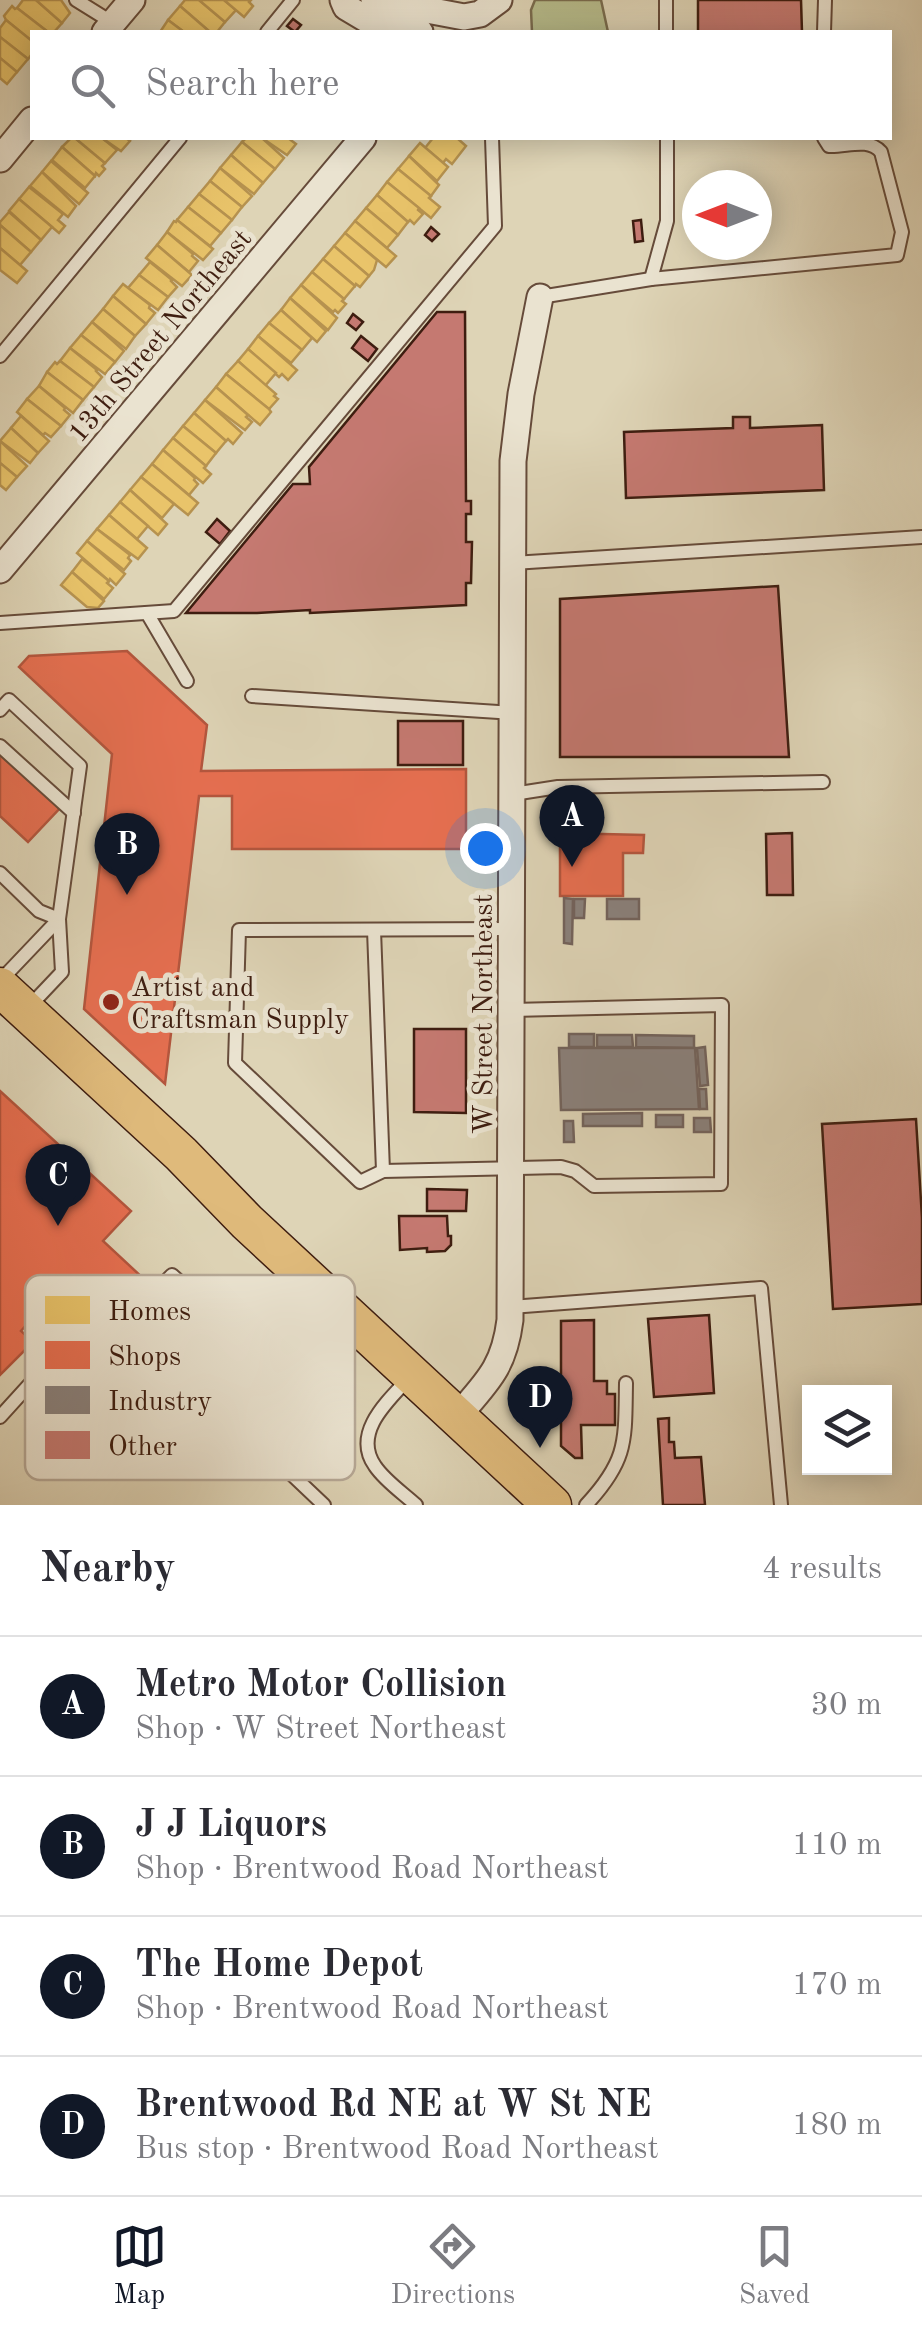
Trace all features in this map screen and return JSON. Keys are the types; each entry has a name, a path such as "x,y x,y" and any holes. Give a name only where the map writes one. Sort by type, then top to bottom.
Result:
{"main road":[{"path":"8,993 304,1275"},
{"path":"355,1322 552,1505"}],"street":[{"path":"109,28 132,0"},
{"path":"343,0 346,7 385,30"},
{"path":"374,0 464,16 480,14 495,3"},
{"path":"374,0 418,30"},
{"path":"0,159 30,122"},
{"name":"13th Street Northeast","path":"0,570 361,140"},
{"name":"W Street Northeast","path":"457,1417 502,1360 511,1308 515,438 540,297"}],"lane":[{"path":"76,0 109,28"},
{"path":"268,30 293,0"},
{"path":"666,0 666,30"},
{"path":"824,30 825,0"},
{"path":"0,356 178,140"},
{"path":"0,623 174,611 495,226 492,140"},
{"path":"652,279 667,221 666,140"},
{"path":"540,297 652,279 897,255 902,232 881,152 874,145 828,146 825,140"},
{"path":"513,563 922,537"},
{"path":"147,613 187,681"},
{"path":"252,696 513,713"},
{"path":"0,710 9,700 80,766 59,919 62,972 8,993"},
{"path":"0,746 74,813"},
{"path":"513,794 558,787 823,782"},
{"path":"0,873 40,911 59,919"},
{"path":"8,993 59,919"},
{"path":"512,929 239,930 235,1063 360,1182 383,1171 561,1167 575,1171 594,1186 721,1184 722,1005 512,1010"},
{"path":"374,930 383,1171"},
{"path":"511,1308 761,1288 781,1505"},
{"path":"412,1375 375,1418 368,1448 374,1464 416,1505"},
{"path":"586,1505 613,1473 624,1442 626,1382"},
{"path":"0,1417 25,1389"},
{"path":"298,1480 324,1505"}],"green space":[{"path":"535,0 601,0 608,30 532,30"}],"building: Homes":[{"path":"23,0 36,0 62,23 56,30 45,30 17,8"},
{"path":"36,0 61,0 70,13 62,23"},
{"path":"185,0 199,0 225,22 219,30 208,30 180,6"},
{"path":"199,0 224,0 236,10 225,22"},
{"path":"224,0 251,0 253,6 244,17"},
{"path":"12,6 45,30 30,30 30,39 4,16"},
{"path":"180,6 208,30 181,30 168,20"},
{"path":"6,20 30,39 28,59 0,37"},
{"path":"168,20 181,30 161,30"},
{"path":"0,37 28,59 17,72 0,58"},
{"path":"0,58 17,72 7,84 0,78"},
{"path":"69,140 77,140 105,163 105,169 95,176 62,147"},
{"path":"77,140 104,140 117,150 105,163"},
{"path":"105,140 130,141 121,151"},
{"path":"264,140 284,158 275,169 242,142"},
{"path":"265,140 291,140 296,144 287,155"},
{"path":"431,140 459,140 466,146 452,164 446,159 443,163 425,148"},
{"path":"242,142 275,169 263,183 231,155"},
{"path":"420,143 448,167 437,181 409,156"},
{"path":"62,147 95,176 85,188 52,160"},
{"path":"231,155 263,183 254,194 220,168"},
{"path":"409,156 439,185 431,196 398,169"},
{"path":"51,161 88,193 79,204 42,172"},
{"path":"220,168 252,196 242,207 210,181"},
{"path":"398,169 440,207 431,218 387,182"},
{"path":"42,172 76,206 68,217 30,186"},
{"path":"210,181 242,207 232,220 199,194"},
{"path":"387,182 423,214 414,224 377,195"},
{"path":"29,187 63,214 58,220 65,226 59,233 19,199"},
{"path":"199,194 232,220 221,233 188,207"},
{"path":"377,195 408,222 398,235 366,208"},
{"path":"19,199 52,227 41,240 9,211"},
{"path":"188,207 221,233 210,246 177,220"},
{"path":"366,208 398,235 387,248 355,221"},
{"path":"9,212 41,240 31,252 0,225"},
{"path":"177,220 213,249 203,260 167,232"},
{"path":"355,221 396,256 386,267 345,233"},
{"path":"0,225 31,252 20,265 0,248"},
{"path":"167,232 198,261 189,272 157,245"},
{"path":"345,233 377,260 369,276 334,246"},
{"path":"157,245 192,275 182,286 146,258"},
{"path":"334,246 369,276 360,287 323,259"},
{"path":"0,248 27,271 17,283 0,270"},
{"path":"323,259 355,286 344,299 312,272"},
{"path":"150,262 177,287 168,297 139,275"},
{"path":"312,272 344,299 346,304 338,313 301,285"},
{"path":"139,275 168,297 158,310 128,288"},
{"path":"123,284 155,313 146,324 113,296"},
{"path":"301,285 337,318 328,330 290,298"},
{"path":"113,296 146,324 135,336 103,309"},
{"path":"290,298 326,331 317,342 281,310"},
{"path":"103,309 135,336 126,349 92,322"},
{"path":"281,310 312,338 302,350 269,323"},
{"path":"92,322 124,351 115,362 81,335"},
{"path":"269,323 302,350 291,363 258,336"},
{"path":"81,335 115,362 105,374 70,348"},
{"path":"258,336 297,370 288,380 282,374 279,377 248,349"},
{"path":"70,348 102,377 94,387 60,361"},
{"path":"248,349 276,373 265,386 238,361"},
{"path":"60,361 94,387 83,400 47,372"},
{"path":"238,361 276,394 278,399 269,409 226,374"},
{"path":"47,372 83,400 73,413 39,386"},
{"path":"226,374 271,412 260,425 216,387"},
{"path":"39,386 70,415 61,426 27,399"},
{"path":"216,387 248,415 252,422 245,430 205,400"},
{"path":"27,399 61,426 51,437 43,435 17,412"},
{"path":"205,400 242,433 233,444 194,413"},
{"path":"194,413 226,441 216,453 183,426"},
{"path":"21,416 49,441 38,453 11,428"},
{"path":"183,426 216,453 206,466 173,438"},
{"path":"11,428 38,453 30,463 0,441"},
{"path":"173,438 206,466 211,474 203,483 163,450"},
{"path":"0,441 27,466 17,477 0,463"},
{"path":"163,450 195,478 198,484 189,495 152,464"},
{"path":"0,463 17,477 6,490 0,485"},
{"path":"152,464 198,503 188,515 141,477"},
{"path":"141,477 174,504 162,518 130,490"},
{"path":"130,490 167,524 158,535 120,502"},
{"path":"120,502 148,526 137,539 109,515"},
{"path":"109,515 147,548 138,559 97,529"},
{"path":"97,529 130,555 131,561 124,570 87,541"},
{"path":"87,541 125,574 116,585 77,553"},
{"path":"82,559 113,588 104,599 72,572"},
{"path":"72,572 104,601 98,608 87,607 61,585"}],"building: Shops":[{"path":"127,651 207,725 201,771 466,769 466,849 232,849 232,796 199,796 165,1084 84,1009 112,754 19,667 29,656"},
{"path":"0,752 61,807 28,842 0,816"},
{"path":"560,833 644,835 643,853 623,853 623,896 560,896"},
{"path":"0,1091 131,1211 103,1241 140,1275 25,1275 25,1327 21,1331 25,1335 25,1350 0,1375"}],"building: Industry":[{"path":"564,898 573,899 572,944 564,943"},
{"path":"574,899 585,899 584,918 574,918"},
{"path":"607,899 639,899 639,919 607,919"},
{"path":"569,1034 594,1034 594,1047 569,1047"},
{"path":"597,1035 632,1035 633,1047 597,1047"},
{"path":"636,1035 694,1036 694,1048 636,1047"},
{"path":"705,1047 708,1085 700,1086 697,1048"},
{"path":"559,1048 695,1048 699,1109 561,1110"},
{"path":"699,1089 706,1089 707,1109 700,1109"},
{"path":"642,1113 642,1126 583,1126 583,1114"},
{"path":"656,1115 683,1115 683,1127 656,1127"},
{"path":"694,1118 710,1118 711,1132 694,1132"},
{"path":"564,1121 573,1121 574,1142 564,1142"}],"building: Other":[{"path":"698,0 801,0 802,30 698,30"},
{"path":"293,19 301,25 297,30 287,26"},
{"path":"641,220 643,241 635,242 633,221"},
{"path":"431,227 439,234 432,241 425,235"},
{"path":"437,312 465,312 466,501 471,501 471,514 466,514 466,542 472,542 466,605 310,613 186,613 293,484 310,484 309,467"},
{"path":"353,314 363,322 356,330 347,323"},
{"path":"361,336 377,349 368,361 352,348"},
{"path":"733,417 750,417 750,428 822,425 824,490 626,498 624,432 733,428"},
{"path":"217,519 230,531 220,544 206,532"},
{"path":"778,586 789,757 560,757 560,599"},
{"path":"398,721 463,721 463,765 398,765"},
{"path":"792,833 793,895 767,895 766,834"},
{"path":"414,1029 466,1029 466,1113 414,1112"},
{"path":"916,1119 922,1304 833,1309 822,1124"},
{"path":"427,1189 467,1190 466,1211 427,1211"},
{"path":"399,1216 447,1216 451,1245 445,1251 400,1250"},
{"path":"709,1315 714,1393 654,1397 648,1319"},
{"path":"594,1320 594,1381 607,1381 607,1394 615,1394 615,1425 581,1425 582,1458 575,1458 561,1446 561,1321"},
{"path":"669,1418 669,1442 674,1442 675,1458 701,1457 705,1505 663,1505 658,1419"}],"place":[{"name":"Metro Motor Collision","path":"572,867"},
{"name":"J J Liquors","path":"127,895"},
{"name":"Artist and Craftsman Supply","path":"111,1002"},
{"name":"The Home Depot","path":"58,1226"},
{"name":"Brentwood Rd NE at W St NE","path":"540,1448"}]}
